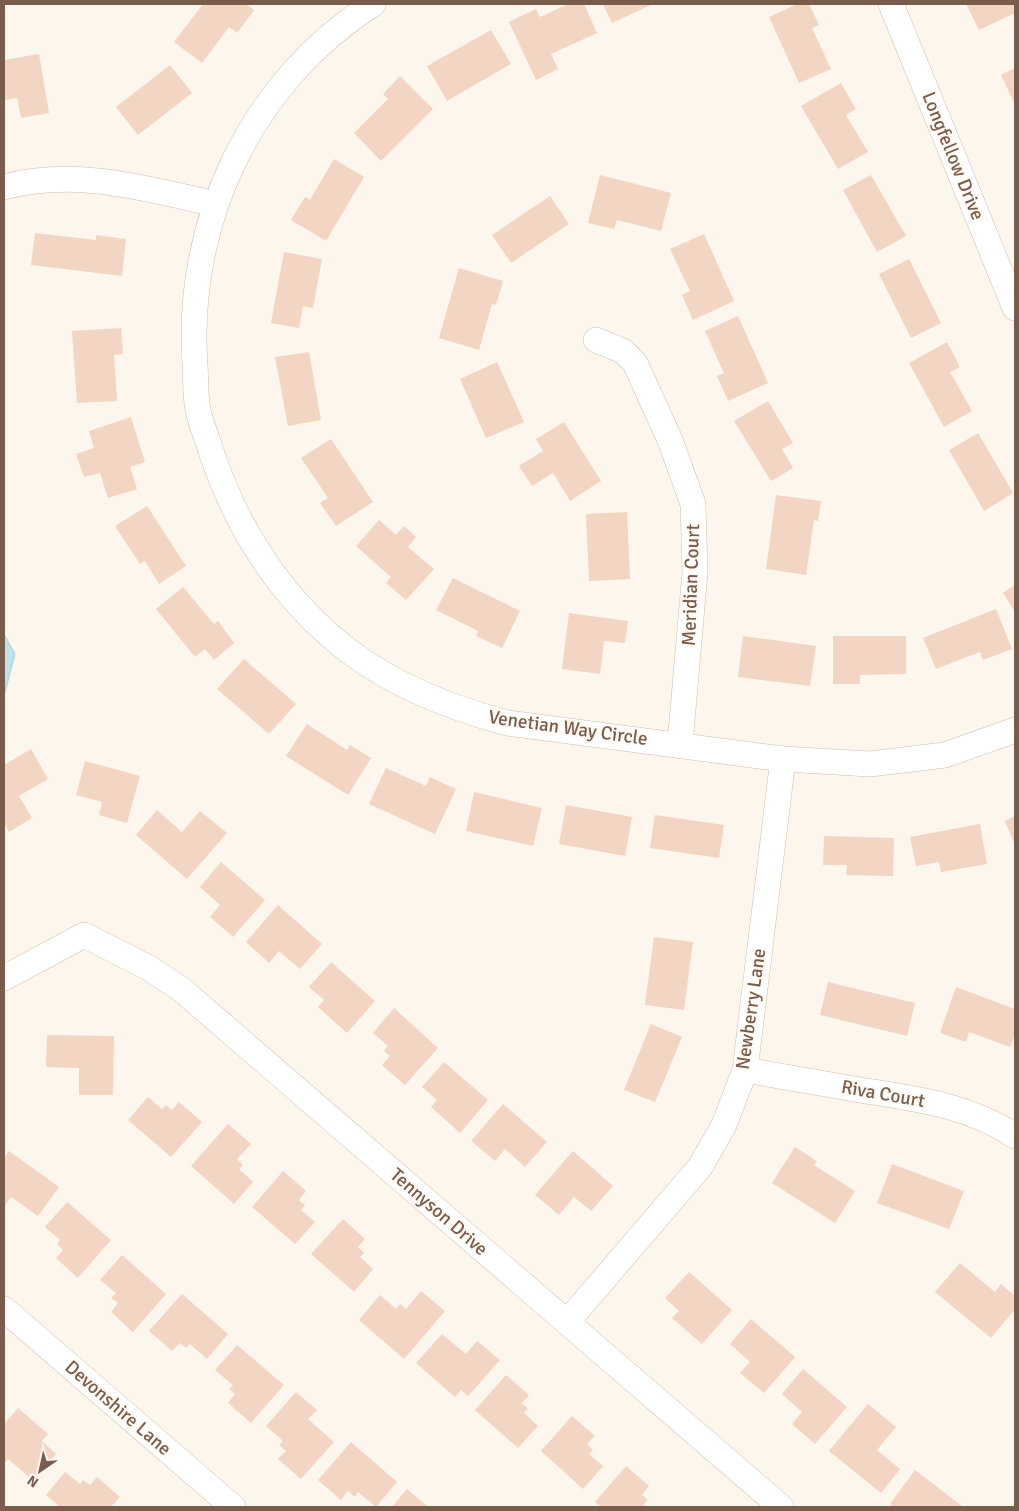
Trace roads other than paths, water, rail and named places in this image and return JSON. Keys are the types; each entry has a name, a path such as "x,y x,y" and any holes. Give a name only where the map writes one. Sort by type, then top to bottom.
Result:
{"street":[{"name":"Venetian Way Circle","path":"373,4 336,30 292,72 260,114 244,139 215,204 198,270 194,307 198,411 221,482 239,520 263,560 287,592 316,623 350,652 392,679 431,698 507,723 680,744 783,759 870,764 945,755 1015,730"},
{"name":"Longfellow Drive","path":"891,4 1015,306"},
{"path":"4,187 78,179 121,182 215,204"},
{"name":"Meridian Court","path":"596,340 623,350 635,363 644,379 670,440 693,504 695,572 680,744"},
{"name":"Newberry Lane","path":"567,1322 700,1167 724,1125 744,1070 783,759"},
{"name":"Tennyson Drive","path":"4,978 84,935 149,968 182,990 781,1507"},
{"name":"Riva Court","path":"744,1070 918,1099 959,1108 995,1124 1015,1136"},
{"name":"Devonshire Lane","path":"4,1309 233,1507"}],"water":[{"path":"4,634 15,654 4,696"}]}
